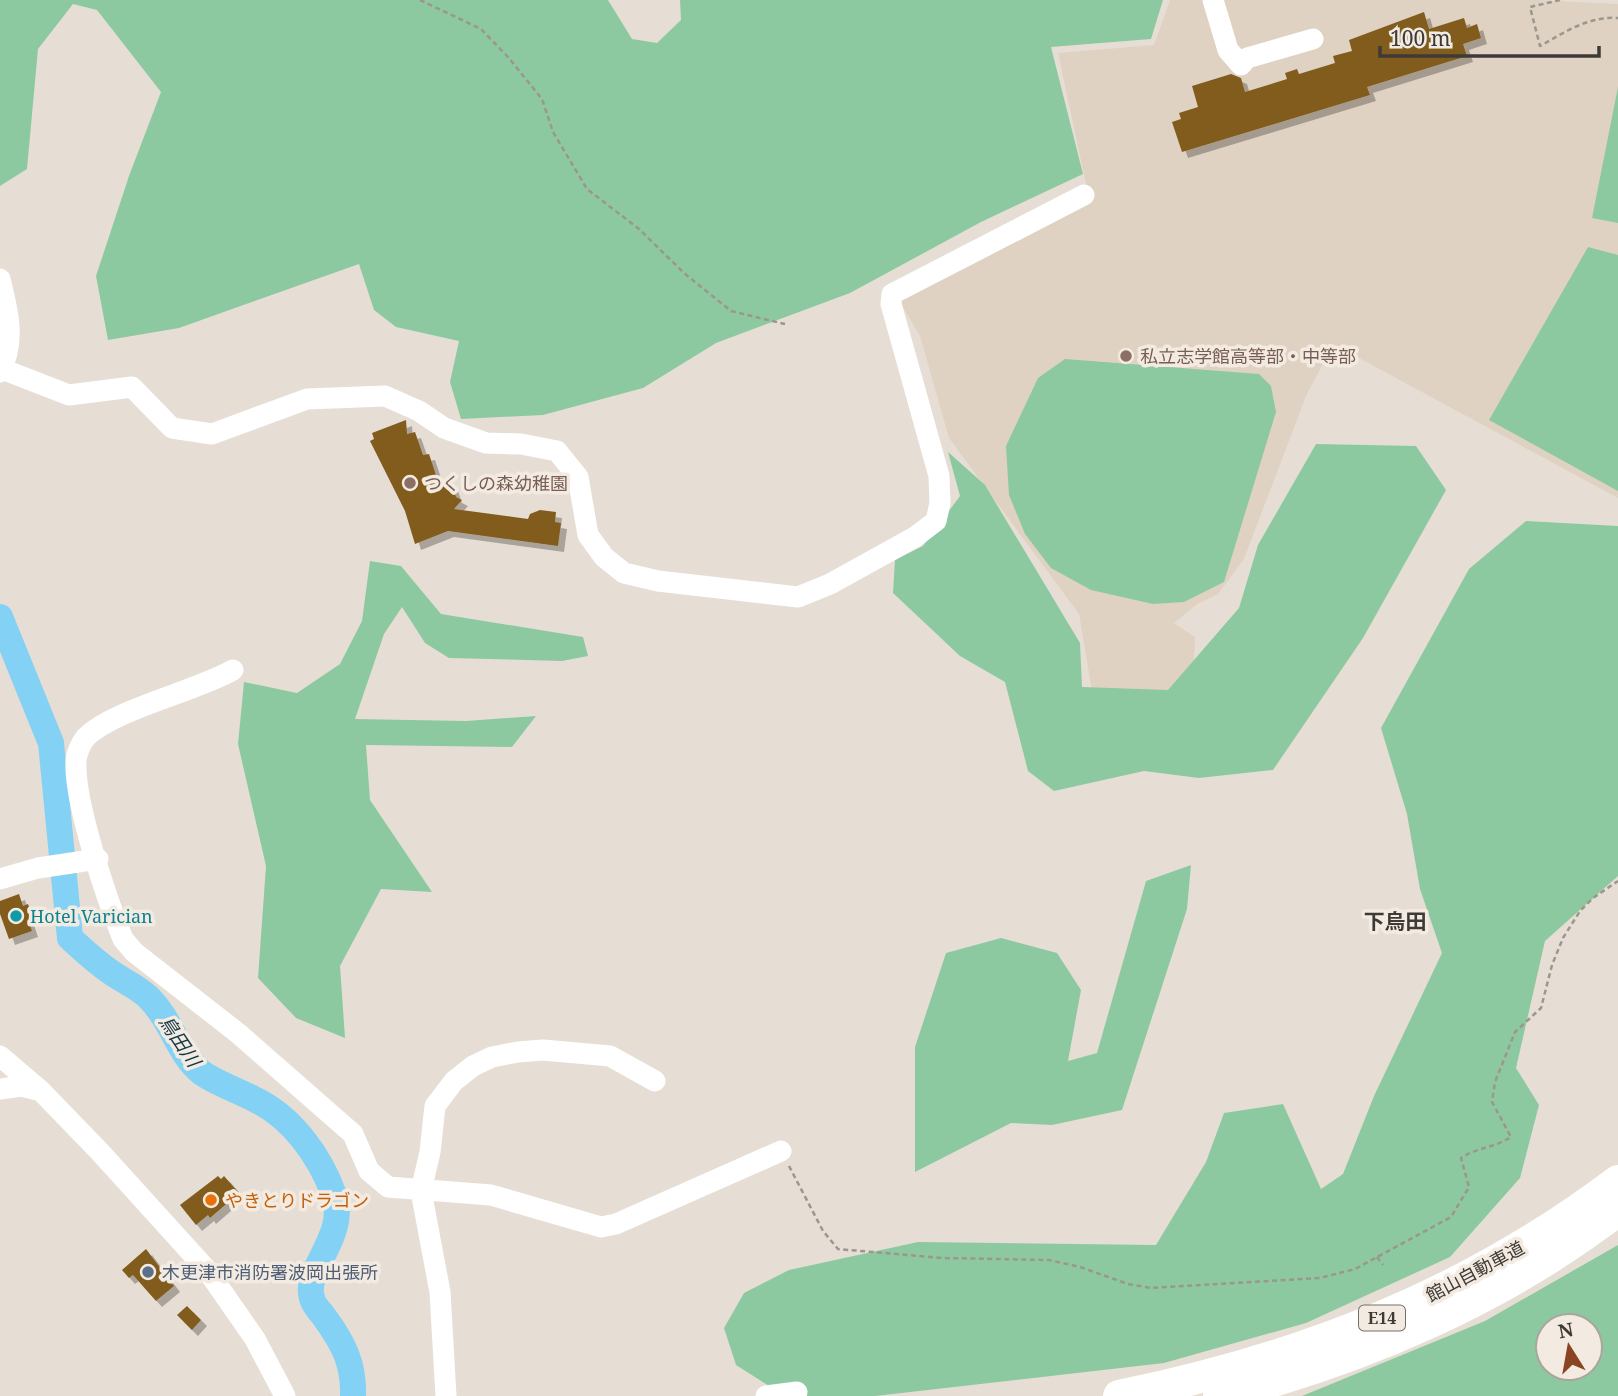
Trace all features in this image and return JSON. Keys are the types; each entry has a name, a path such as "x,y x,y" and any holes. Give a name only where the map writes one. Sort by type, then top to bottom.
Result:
{"highway":[{"name":"館山自動車道","path":"1119,1396 1278,1356 1385,1317 1492,1264 1544,1234 1618,1181"},
{"name":"館山自動車道","path":"1219,1396 1349,1356 1457,1310 1558,1252 1618,1210"}],"street":[{"path":"1213,0 1228,50 1241,65 1247,58 1312,38"},
{"path":"0,279 9,314 10,344 1,371 69,395 131,387 172,428 212,434 307,399 385,396 419,411 444,428 486,443 520,444 557,452 578,477 588,535 604,557 624,573 658,581 799,597 915,537 936,520 940,503 939,476 891,304 892,294 1084,195"},
{"path":"233,670 207,685 148,705 86,737 79,748 76,762 93,859 123,939 134,952 239,1034 353,1134 369,1171 388,1187 491,1195 601,1227 615,1224 781,1151"},
{"path":"0,879 38,868 93,859"},
{"path":"446,1396 440,1292 421,1191 430,1152 435,1106 454,1081 473,1066 492,1057 542,1050 610,1056 655,1081"},
{"path":"0,1056 41,1091 207,1270 255,1339 285,1396"},
{"path":"0,1089 22,1086 41,1091"},
{"path":"766,1396 797,1392"}],"path":[{"path":"420,0 481,29 508,57 542,99 553,132 587,189 639,229 684,273 732,311 785,324"},
{"path":"1560,0 1530,7 1540,46 1571,28 1602,17 1618,18"},
{"path":"781,1151 822,1231 838,1249 942,1258 1049,1260 1080,1267 1128,1284 1151,1288 1320,1278 1355,1269 1451,1217 1469,1187 1461,1158 1476,1148 1494,1147 1511,1137 1492,1102 1495,1082 1515,1032 1541,1008 1555,956 1580,911 1593,898 1618,881"},
{"path":"1377,1257 1383,1265"}],"shaded area":[{"name":"私立志学館高等部・中等部","path":"1170,0 1538,0 1618,4 1618,498 1333,344 1306,396 1244,559 1218,594 1197,604 1174,623 1195,637 1192,698 1093,697 1079,614 949,438 920,336 899,300 1089,198 1058,53 1154,45"}],"green space":[{"path":"0,0 608,0 632,39 657,43 681,20 680,0 1163,0 1151,39 1051,47 1083,174 981,222 850,293 716,343 643,388 543,415 461,419 450,382 459,341 396,327 374,310 359,264 179,328 108,340 96,276 129,176 161,92 97,10 73,4 38,49 27,169 0,186"},
{"path":"1618,87 1618,223 1592,218"},
{"path":"1588,247 1618,255 1618,491 1489,420"},
{"path":"1065,359 1259,374 1271,386 1276,412 1224,582 1184,602 1153,604 1091,590 1051,568 1025,534 1009,495 1006,446 1038,378"},
{"path":"1316,444 1416,446 1446,490 1363,638 1273,770 1199,778 1144,771 1054,791 1028,771 1005,682 960,656 893,593 895,560 923,546 960,496 948,452 985,485 1080,643 1082,687 1168,690 1239,608 1258,545"},
{"path":"1526,521 1618,526 1618,876 1545,941 1516,1068 1539,1105 1520,1178 1450,1257 1306,1323 1164,1363 875,1396 785,1396 736,1365 724,1328 744,1293 789,1270 918,1242 1156,1245 1206,1162 1224,1113 1283,1104 1321,1189 1343,1174 1374,1096 1442,953 1420,889 1407,814 1381,728 1469,569"},
{"path":"370,561 401,566 441,614 583,637 588,656 562,661 449,658 425,643 402,607 384,634 355,719 466,721 536,716 512,747 366,745 370,800 432,892 381,889 340,966 345,1038 296,1018 258,978 266,866 238,744 244,682 297,693 340,664 362,621"},
{"path":"1191,865 1187,909 1122,1110 1052,1125 1011,1123 915,1172 915,1047 946,953 1001,938 1057,953 1081,990 1068,1061 1097,1053 1146,881"},
{"path":"1618,1245 1618,1396 1302,1396 1485,1321"}],"building":[{"path":"1424,12 1429,29 1464,18 1467,28 1477,24 1481,38 1463,44 1467,56 1367,87 1370,95 1182,152 1172,122 1181,119 1179,113 1198,107 1192,86 1231,74 1241,78 1245,92 1287,79 1285,73 1297,69 1299,74 1335,63 1333,56 1352,51 1349,40"},
{"name":"つくしの森幼稚園","path":"406,420 407,434 415,432 423,455 429,454 440,487 452,485 456,497 462,500 454,509 528,519 530,514 540,510 556,512 555,522 561,523 558,546 448,531 415,544 405,511 370,441 374,439 372,433"},
{"name":"Hotel Varician","path":"19,894 23,906 28,904 33,918 28,919 32,931 9,939 0,914 0,901"},
{"name":"やきとりドラゴン","path":"218,1176 221,1179 224,1176 239,1193 210,1218 208,1215 196,1225 180,1205"},
{"path":"146,1249 174,1286 156,1301 133,1275 129,1278 122,1270"},
{"path":"187,1306 201,1320 192,1330 177,1315"}],"waterway":[{"name":"鳥田川","path":"0,617 51,743 70,938 103,967 150,999 164,1017 187,1057 202,1073 281,1116 313,1152 328,1180 337,1210 331,1239 318,1265 311,1290 314,1303 347,1355 352,1374 353,1396"}],"place":[{"name":"私立志学館高等部・中等部","path":"1126,356"},
{"name":"つくしの森幼稚園","path":"410,483"},
{"name":"Hotel Varician","path":"16,916"},
{"name":"やきとりドラゴン","path":"211,1200"},
{"name":"木更津市消防署波岡出張所","path":"148,1272"}],"district":[{"name":"下烏田","path":"1395,921"}]}
